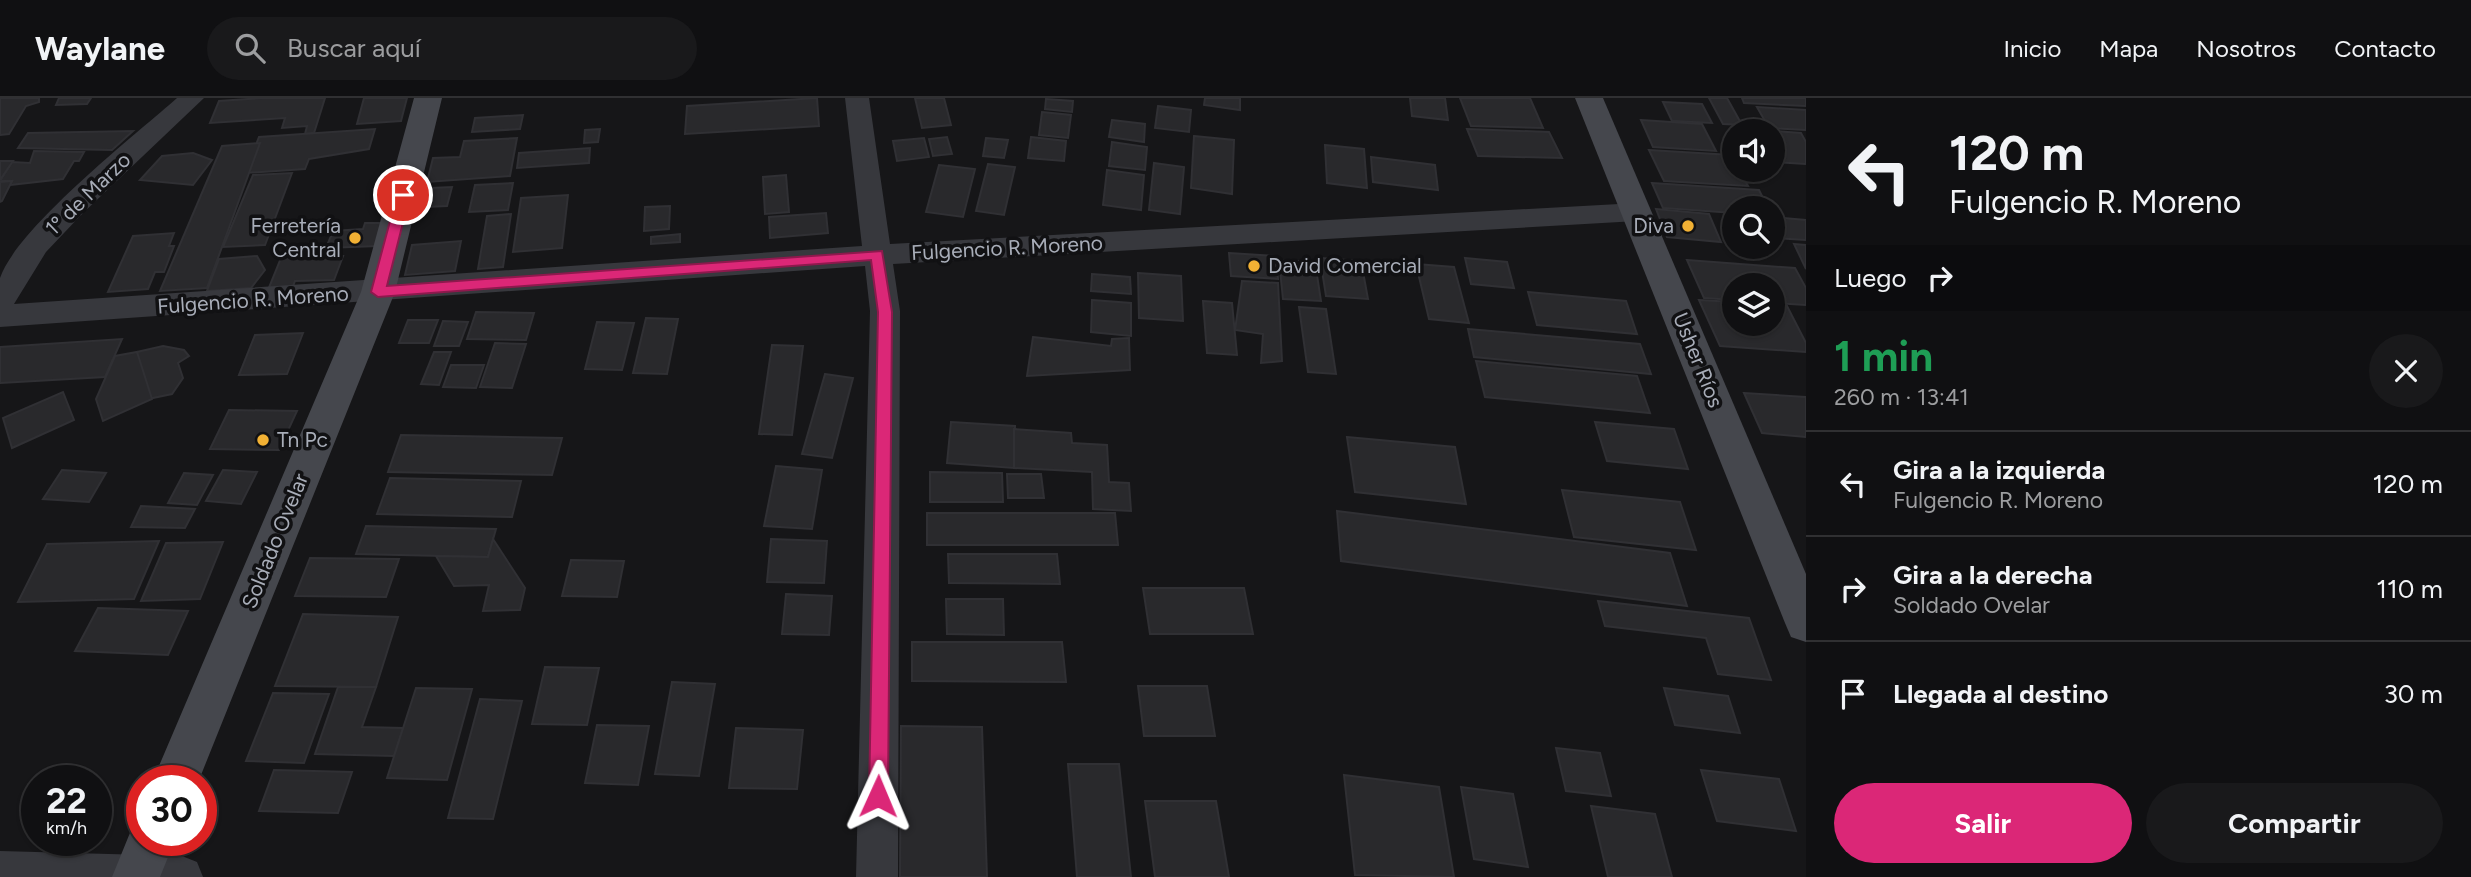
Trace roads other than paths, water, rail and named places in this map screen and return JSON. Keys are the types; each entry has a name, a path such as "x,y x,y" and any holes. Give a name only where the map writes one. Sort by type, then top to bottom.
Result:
{"main road":[{"name":"Soldado Ovelar","path":"182,765 378,292 428,98"},
{"name":"Usher Ríos","path":"1589,98 1806,623"}],"street":[{"name":"1º de Marzo","path":"0,303 36,245 72,207 192,98"},
{"path":"857,98 885,312 877,877"},
{"name":"Fulgencio R. Moreno","path":"0,316 378,292 877,255 1637,212"},
{"path":"0,872 152,867"}],"place":[{"name":"Diva","path":"1688,226"},
{"name":"Ferretería Central","path":"355,238"},
{"name":"David Comercial","path":"1254,266"},
{"name":"Tn Pc","path":"263,440"}]}
